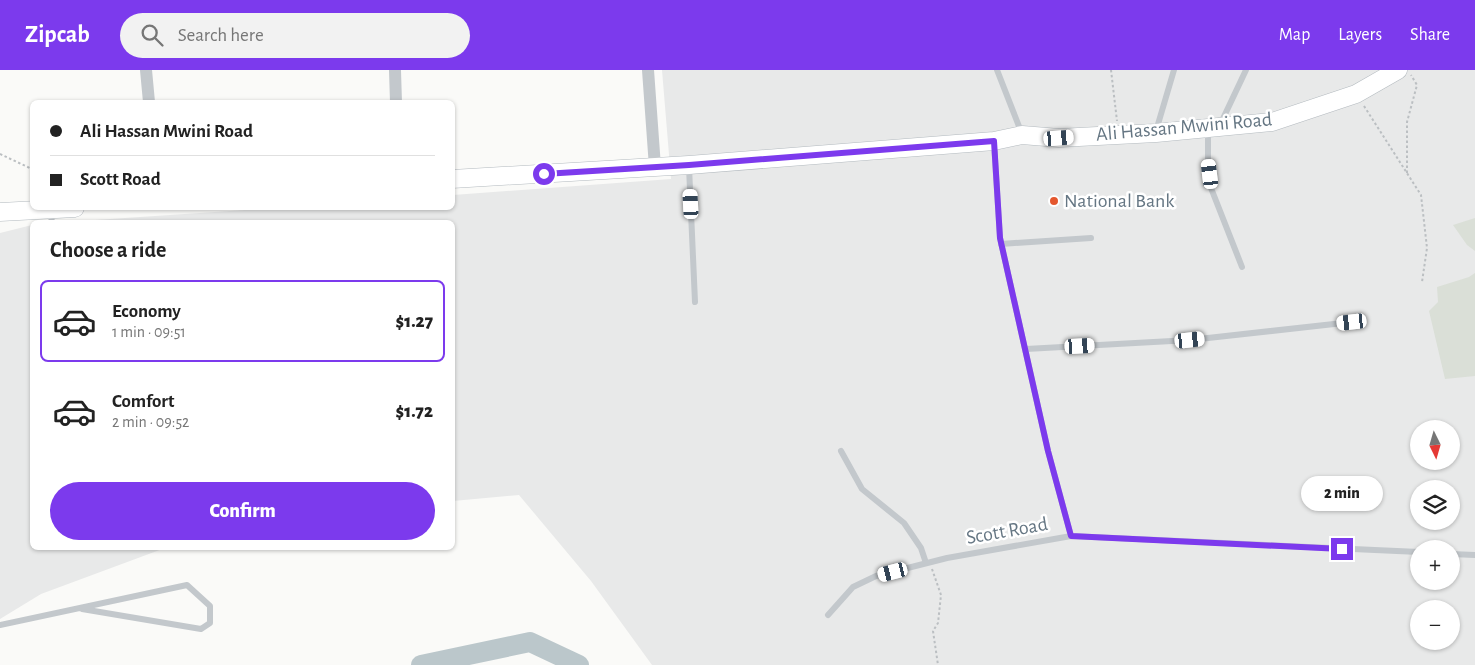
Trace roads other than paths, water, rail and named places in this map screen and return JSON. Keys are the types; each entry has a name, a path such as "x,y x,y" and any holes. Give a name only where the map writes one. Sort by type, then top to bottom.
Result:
{"main road":[{"name":"Ali Hassan Mwini Road","path":"455,179 655,168 994,141 1022,135 1059,138 1272,122 1356,94 1398,70"},
{"path":"0,212 19,209 51,216 68,210"}],"street":[{"path":"146,70 149,100"},
{"path":"395,70 396,100"},
{"path":"648,70 655,168"}],"lane":[{"path":"997,70 1022,135"},
{"path":"1156,132 1174,70"},
{"path":"1242,267 1211,188 1214,127 1246,70"},
{"path":"994,141 1001,244 1048,451 1071,536"},
{"path":"689,165 695,302"},
{"path":"1001,244 1092,238"},
{"path":"1026,349 1190,340 1352,322"},
{"path":"842,451 862,489 904,523 921,548 928,563"},
{"name":"Scott Road","path":"828,615 853,587 876,576 928,563 1071,536 1410,552"},
{"path":"1460,554 1475,555"},
{"path":"0,625 82,609 187,585 210,606 210,623 201,629 82,609"}],"waterway":[{"path":"421,665 530,642 579,665"}],"place":[{"name":"National Bank","path":"1054,201"}]}
